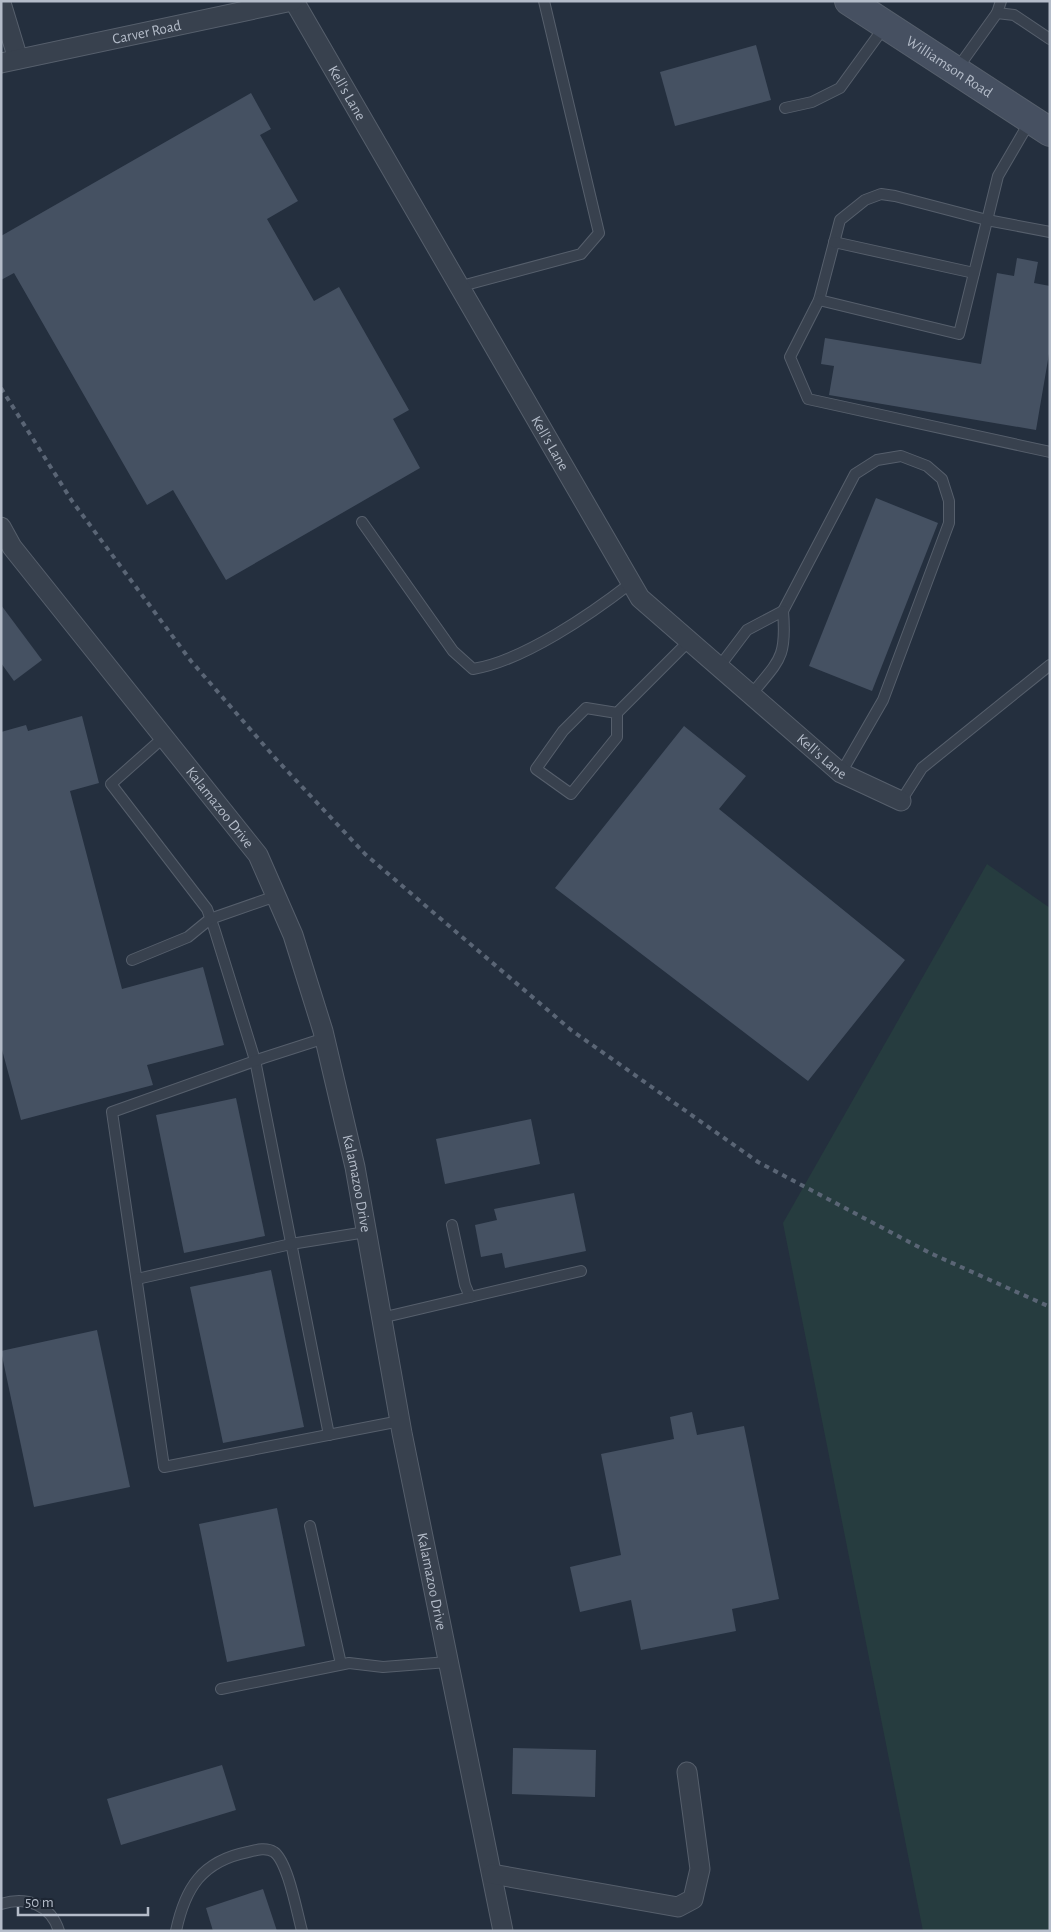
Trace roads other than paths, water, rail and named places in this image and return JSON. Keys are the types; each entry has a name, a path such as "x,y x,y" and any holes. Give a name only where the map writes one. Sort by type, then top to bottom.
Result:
{"main road":[{"name":"Williamson Road","path":"849,1 1040,126"}],"street":[{"name":"Carver Road","path":"10,61 293,1"},
{"name":"Kell's Lane","path":"293,1 640,598 841,773 901,801"},
{"path":"1,3 10,61"},
{"name":"Kalamazoo Drive","path":"1,526 12,547 258,856 293,934 325,1038 354,1168 400,1421 503,1930"},
{"path":"492,1874 678,1907 693,1899 700,1869 687,1772"}],"lane":[{"path":"458,287 581,254 599,233 544,1"},
{"path":"955,72 997,13 1000,1"},
{"path":"997,13 1014,15 1050,39"},
{"path":"785,108 812,102 840,88 885,26"},
{"path":"819,300 959,334 998,176 1040,126"},
{"path":"1050,232 987,220 881,194 865,200 840,220 819,300 790,357 808,399 1050,452"},
{"path":"834,242 974,273"},
{"path":"751,695 780,658 785,639 783,611 855,474 876,460 901,456 927,466 942,479 949,500 949,523 883,700 841,773"},
{"path":"362,522 453,651 473,669 492,666 556,633 631,583"},
{"path":"719,667 747,630 783,611"},
{"path":"617,713 586,708 563,731 536,769 571,794 616,737 617,713 690,641"},
{"path":"901,801 922,768 1050,665"},
{"path":"164,737 111,784 207,909 256,1060 290,1244 329,1435"},
{"path":"132,960 188,938 210,919 276,896"},
{"path":"325,1038 256,1060 112,1112 164,1467 400,1421"},
{"path":"452,1225 465,1285 470,1296"},
{"path":"137,1279 290,1244 366,1232"},
{"path":"381,1318 581,1271"},
{"path":"310,1526 341,1664"},
{"path":"221,1689 349,1663 383,1667 448,1662"},
{"path":"176,1931 181,1908 193,1883 205,1870 240,1853 264,1849 273,1852 282,1861 302,1931"},
{"path":"1,1904 11,1901 28,1901 44,1908 56,1920 59,1931"}],"railway":[{"path":"1,388 72,501 191,661 276,759 365,854 571,1030 758,1162 930,1253 1050,1307"}]}
